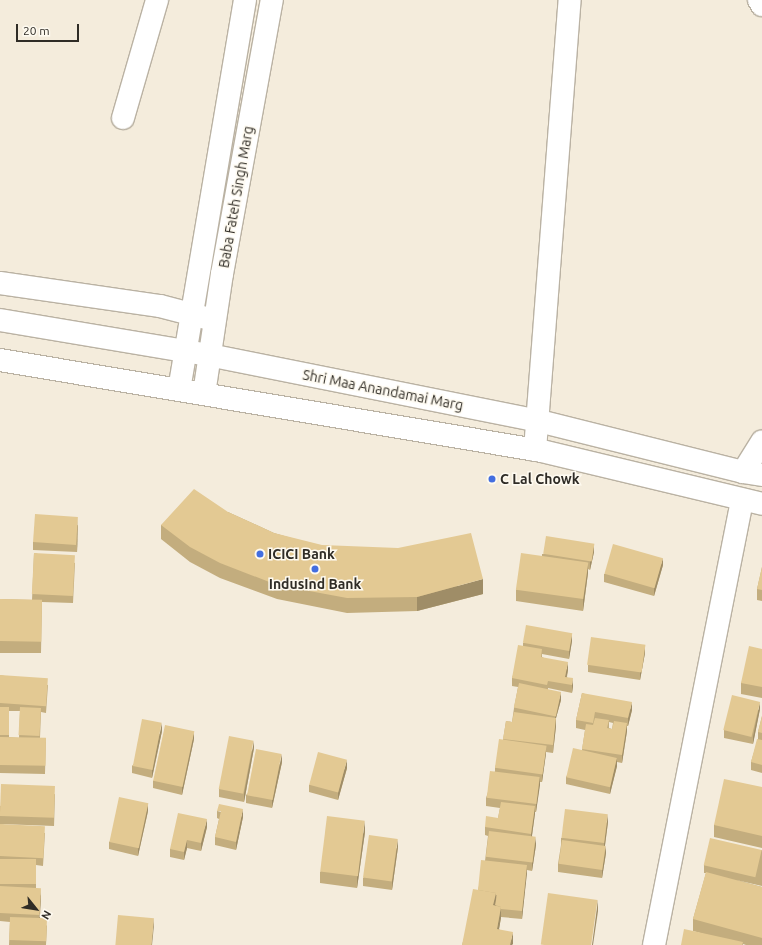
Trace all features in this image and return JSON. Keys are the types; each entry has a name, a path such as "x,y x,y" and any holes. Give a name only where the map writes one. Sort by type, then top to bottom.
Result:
{"street":[{"path":"123,118 157,0"},
{"name":"Baba Fateh Singh Marg","path":"179,390 245,0"},
{"name":"Baba Fateh Singh Marg","path":"204,394 215,320 272,0"},
{"path":"535,450 539,421 570,0"},
{"path":"759,0 762,5"},
{"path":"0,283 160,306 215,320"},
{"name":"Shri Maa Anandamai Marg","path":"0,320 209,355 539,421 753,474"},
{"path":"0,360 535,450 752,502 654,945"},
{"path":"753,474 762,441"}],"building":[{"path":"194,489 228,512 274,533 322,545 398,548 471,533 483,579 417,597 347,598 277,585 220,563 190,547 161,525"},
{"path":"35,514 78,517 76,545 33,542"},
{"path":"546,536 594,544 592,561 543,554"},
{"path":"613,544 663,558 654,588 604,574"},
{"path":"34,553 75,555 73,596 32,594"},
{"path":"521,553 588,562 583,599 516,590"},
{"path":"762,567 762,590 757,589"},
{"path":"0,599 42,600 41,642 0,641"},
{"path":"526,625 572,633 569,651 523,643"},
{"path":"591,637 645,645 642,672 587,665"},
{"path":"518,645 542,649 541,657 568,662 565,677 573,678 572,685 548,681 547,685 512,678"},
{"path":"749,646 762,649 762,687 741,683"},
{"path":"0,675 48,678 46,706 0,703"},
{"path":"519,683 561,692 556,716 514,707"},
{"path":"582,693 632,702 628,718 595,712 593,723 576,720"},
{"path":"732,695 760,702 751,737 723,730"},
{"path":"0,707 9,707 9,735 0,735"},
{"path":"20,707 41,708 40,736 19,735"},
{"path":"514,712 556,718 553,745 503,739 506,721 512,722"},
{"path":"762,716 762,733 758,732"},
{"path":"595,718 609,720 607,728 612,729 614,721 627,723 622,755 582,749 586,724 593,725"},
{"path":"142,719 162,723 152,770 133,766"},
{"path":"165,725 194,731 182,787 153,781"},
{"path":"229,736 254,741 243,794 219,789"},
{"path":"0,737 46,738 46,766 0,765"},
{"path":"499,739 547,746 542,774 495,768"},
{"path":"757,739 762,740 762,765 751,762"},
{"path":"573,748 617,758 610,787 566,777"},
{"path":"256,749 282,754 273,800 247,795"},
{"path":"318,752 347,760 338,793 309,785"},
{"path":"490,771 540,777 536,804 487,798"},
{"path":"724,779 762,787 762,836 714,825"},
{"path":"1,784 55,786 54,818 0,816"},
{"path":"119,797 148,803 139,848 109,842"},
{"path":"501,802 535,806 531,834 485,827 486,816 498,818"},
{"path":"219,804 243,809 236,842 215,837 221,811 217,811"},
{"path":"565,809 608,814 604,843 561,838"},
{"path":"178,813 207,819 201,843 187,840 184,852 170,849"},
{"path":"327,816 365,821 358,876 320,872"},
{"path":"0,824 45,826 43,858 0,856"},
{"path":"489,831 536,837 532,863 486,857"},
{"path":"369,835 398,839 392,882 363,878"},
{"path":"710,838 762,850 755,877 704,865"},
{"path":"562,840 606,846 602,870 559,864"},
{"path":"0,859 36,859 36,884 0,884"},
{"path":"481,860 527,865 522,911 501,909 501,907 495,905 496,893 478,890"},
{"path":"706,872 762,887 762,938 693,919"},
{"path":"0,886 41,888 40,915 0,913"},
{"path":"473,889 496,893 493,905 501,907 497,929 513,932 510,945 462,945"},
{"path":"548,893 598,900 591,945 541,944"},
{"path":"118,915 154,918 152,945 115,945"},
{"path":"10,917 47,918 46,941 9,940"},
{"path":"684,929 743,942 742,945 681,945"}],"place":[{"name":"C Lal Chowk","path":"492,479"},
{"name":"ICICI Bank","path":"260,554"},
{"name":"IndusInd Bank","path":"315,569"}]}
